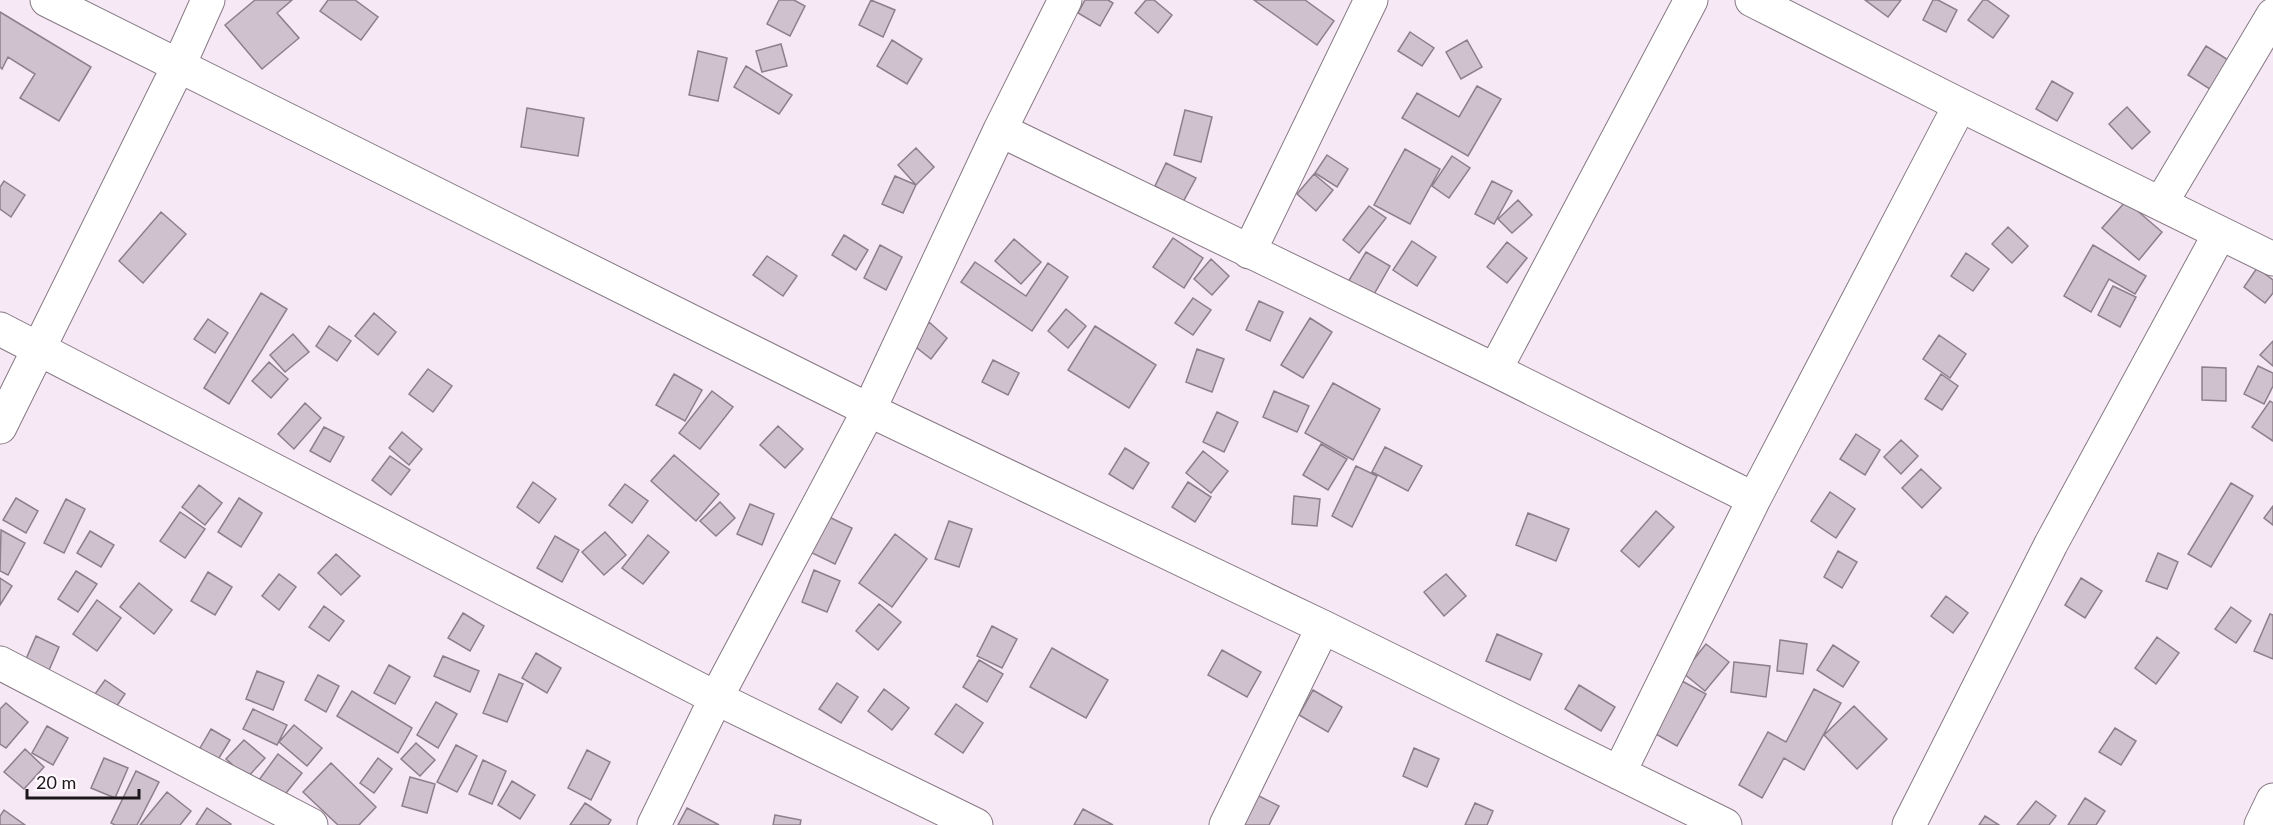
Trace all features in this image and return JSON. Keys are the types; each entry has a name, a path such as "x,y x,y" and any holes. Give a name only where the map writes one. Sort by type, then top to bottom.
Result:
{"street":[{"path":"47,0 869,410 1323,627 1725,825"},
{"path":"0,427 179,65 208,0"},
{"path":"654,825 716,698 869,410 1000,130 1065,0"},
{"path":"1249,252 1371,0"},
{"path":"1494,370 1691,0"},
{"path":"1752,0 2273,259"},
{"path":"2161,203 2273,15"},
{"path":"1618,773 1754,500 1960,105"},
{"path":"1000,130 1494,370 1754,500"},
{"path":"1909,825 2051,544 2220,233"},
{"path":"0,329 716,698 974,824"},
{"path":"1226,825 1323,627"},
{"path":"0,663 310,825"},
{"path":"2261,825 2273,800"}],"building":[{"path":"255,0 292,0 277,13 299,38 262,69 225,25"},
{"path":"328,0 355,0 378,17 361,40 320,11"},
{"path":"779,0 794,0 805,6 790,36 767,24"},
{"path":"871,0 895,10 883,37 859,25"},
{"path":"1085,0 1108,0 1113,3 1100,26 1078,13"},
{"path":"1146,0 1154,0 1172,15 1158,33 1135,13"},
{"path":"1254,0 1305,0 1334,21 1317,45"},
{"path":"1865,0 1901,0 1888,17"},
{"path":"1933,0 1938,0 1957,10 1946,32 1923,20"},
{"path":"1983,0 1987,0 2009,16 1993,38 1968,20"},
{"path":"0,12 91,67 59,121 20,98 35,74 8,57 2,69 0,67"},
{"path":"1410,32 1434,48 1422,66 1398,51"},
{"path":"892,40 922,59 907,84 877,66"},
{"path":"1467,40 1482,67 1461,79 1446,52"},
{"path":"781,44 787,66 762,72 756,51"},
{"path":"2206,46 2252,75 2233,104 2188,75"},
{"path":"698,51 727,58 718,101 689,95"},
{"path":"746,66 792,95 779,114 734,87"},
{"path":"2052,81 2073,93 2057,121 2036,109"},
{"path":"1477,86 1501,99 1468,156 1402,118 1417,93 1459,117"},
{"path":"2127,107 2150,132 2132,149 2109,124"},
{"path":"527,108 584,118 578,156 521,147"},
{"path":"1185,110 1212,117 1201,162 1174,155"},
{"path":"916,148 934,167 916,185 898,165"},
{"path":"1405,149 1440,169 1410,224 1374,205"},
{"path":"1327,155 1348,169 1337,187 1315,173"},
{"path":"1452,156 1470,168 1449,198 1432,186"},
{"path":"1166,163 1196,178 1183,202 1155,186"},
{"path":"1314,174 1333,190 1316,211 1297,194"},
{"path":"895,176 916,185 903,213 882,204"},
{"path":"4,181 25,195 11,217 0,209 0,187"},
{"path":"1492,181 1512,191 1494,224 1475,214"},
{"path":"1518,200 1532,215 1512,233 1498,219"},
{"path":"2126,201 2162,232 2139,260 2102,228"},
{"path":"1369,206 1386,218 1359,253 1343,240"},
{"path":"161,212 186,234 143,283 119,261"},
{"path":"2008,227 2028,246 2012,263 1992,244"},
{"path":"844,235 868,250 856,270 832,255"},
{"path":"1173,238 1203,258 1184,288 1153,267"},
{"path":"1014,239 1041,262 1021,284 995,261"},
{"path":"1412,241 1436,257 1417,286 1393,270"},
{"path":"1507,242 1527,258 1507,283 1487,267"},
{"path":"880,245 902,257 886,290 864,278"},
{"path":"2093,245 2146,276 2135,294 2109,279 2091,312 2064,296"},
{"path":"1366,252 1390,266 1373,296 1348,282"},
{"path":"1966,253 1989,269 1973,291 1951,276"},
{"path":"767,256 797,276 783,296 753,275"},
{"path":"1211,259 1229,276 1212,295 1194,279"},
{"path":"975,262 1026,296 1048,263 1068,277 1032,331 961,282"},
{"path":"2257,268 2273,280 2273,293 2265,303 2244,287"},
{"path":"2113,286 2136,297 2120,327 2098,315"},
{"path":"261,293 287,309 229,404 204,388"},
{"path":"1193,298 1211,310 1193,335 1175,323"},
{"path":"1259,301 1283,312 1270,341 1246,330"},
{"path":"1066,309 1086,326 1068,348 1048,331"},
{"path":"374,313 396,332 378,355 355,336"},
{"path":"1310,318 1332,332 1303,378 1281,365"},
{"path":"208,319 228,333 215,353 194,339"},
{"path":"929,322 947,338 931,359 912,344"},
{"path":"329,326 351,341 337,361 316,346"},
{"path":"1095,326 1156,365 1129,408 1068,370"},
{"path":"293,334 309,352 285,372 270,355"},
{"path":"1939,335 1966,354 1950,378 1923,359"},
{"path":"2273,341 2273,366 2260,355"},
{"path":"1197,349 1224,359 1212,392 1186,382"},
{"path":"993,360 1019,373 1008,395 982,382"},
{"path":"269,362 288,379 271,398 252,381"},
{"path":"2258,366 2273,373 2273,386 2264,404 2244,394"},
{"path":"2202,367 2226,368 2226,401 2202,400"},
{"path":"428,369 452,386 433,412 409,394"},
{"path":"674,374 702,390 685,421 656,405"},
{"path":"1941,374 1958,386 1942,410 1925,399"},
{"path":"1333,383 1380,409 1353,460 1305,433"},
{"path":"712,391 733,407 700,449 679,433"},
{"path":"1274,391 1309,406 1297,432 1263,417"},
{"path":"2270,401 2273,403 2273,441 2252,427"},
{"path":"305,403 321,418 294,449 278,434"},
{"path":"1217,412 1238,422 1224,452 1203,442"},
{"path":"778,426 803,449 785,468 760,445"},
{"path":"324,427 344,437 330,462 310,451"},
{"path":"402,432 422,449 409,465 389,448"},
{"path":"1856,434 1880,450 1865,475 1840,459"},
{"path":"1901,440 1918,456 1901,474 1884,457"},
{"path":"1321,444 1347,459 1328,490 1303,475"},
{"path":"1385,447 1422,466 1408,491 1372,472"},
{"path":"1125,448 1149,463 1133,489 1109,474"},
{"path":"1203,451 1228,471 1211,493 1186,473"},
{"path":"674,455 719,494 696,521 651,481"},
{"path":"390,456 410,470 391,495 372,480"},
{"path":"1356,466 1377,476 1352,527 1332,516"},
{"path":"1921,469 1941,488 1922,508 1902,488"},
{"path":"533,482 556,499 539,523 517,507"},
{"path":"1188,482 1211,497 1195,522 1172,507"},
{"path":"2231,483 2253,496 2211,567 2188,554"},
{"path":"625,484 648,501 632,523 609,505"},
{"path":"199,485 222,503 205,525 182,507"},
{"path":"1830,492 1855,509 1836,538 1811,521"},
{"path":"1294,496 1320,499 1317,526 1292,524"},
{"path":"16,498 38,511 26,533 3,520"},
{"path":"239,498 262,513 241,547 218,532"},
{"path":"66,499 85,509 64,553 44,543"},
{"path":"720,502 735,518 716,536 700,521"},
{"path":"750,504 774,514 762,545 737,534"},
{"path":"2273,506 2273,525 2264,518"},
{"path":"1656,511 1674,527 1639,567 1621,551"},
{"path":"180,512 205,529 185,558 160,541"},
{"path":"1528,513 1569,529 1556,561 1516,545"},
{"path":"825,515 852,528 835,564 808,551"},
{"path":"949,521 972,529 959,567 935,559"},
{"path":"1,530 25,543 8,575 0,571"},
{"path":"90,531 114,545 101,567 77,553"},
{"path":"605,532 626,555 604,575 582,552"},
{"path":"895,534 927,559 892,607 859,583"},
{"path":"648,535 669,552 643,584 622,568"},
{"path":"555,536 579,550 562,582 537,568"},
{"path":"1838,551 1857,562 1842,588 1824,577"},
{"path":"2158,553 2178,562 2167,589 2146,581"},
{"path":"336,554 360,576 341,595 318,573"},
{"path":"814,570 840,581 827,612 802,602"},
{"path":"76,571 97,584 78,612 58,599"},
{"path":"208,572 232,587 215,615 191,601"},
{"path":"279,574 296,587 279,610 262,596"},
{"path":"1446,574 1466,596 1444,616 1424,592"},
{"path":"0,578 12,586 0,605"},
{"path":"2081,578 2102,591 2085,618 2065,605"},
{"path":"139,583 172,610 154,634 120,607"},
{"path":"1946,596 1968,613 1953,633 1931,616"},
{"path":"97,600 121,618 97,651 73,634"},
{"path":"879,604 901,622 878,650 856,631"},
{"path":"324,606 344,621 329,641 309,627"},
{"path":"2231,607 2251,621 2236,643 2215,629"},
{"path":"463,613 484,626 470,651 448,638"},
{"path":"2270,614 2273,615 2273,659 2254,651"},
{"path":"992,626 1017,639 1002,668 977,656"},
{"path":"1497,634 1542,654 1530,680 1486,661"},
{"path":"36,636 59,647 46,677 23,666"},
{"path":"2157,637 2179,653 2156,684 2135,668"},
{"path":"1780,640 1807,644 1803,674 1777,671"},
{"path":"1706,644 1729,662 1705,691 1683,673"},
{"path":"1833,645 1859,662 1843,687 1817,670"},
{"path":"1052,648 1108,680 1086,718 1030,687"},
{"path":"1222,650 1261,672 1247,697 1208,675"},
{"path":"536,653 561,668 547,693 522,678"},
{"path":"443,656 479,671 470,692 434,676"},
{"path":"979,660 1003,674 987,702 963,687"},
{"path":"1734,662 1770,666 1766,697 1731,692"},
{"path":"389,665 410,677 395,704 374,693"},
{"path":"257,671 284,682 273,710 246,699"},
{"path":"499,674 523,684 507,722 483,713"},
{"path":"318,675 339,686 326,712 305,700"},
{"path":"105,680 125,694 110,716 90,701"},
{"path":"1682,681 1706,694 1677,746 1654,733"},
{"path":"837,683 858,697 841,723 819,709"},
{"path":"1579,685 1615,707 1601,731 1565,709"},
{"path":"884,689 909,708 892,730 868,711"},
{"path":"1814,689 1841,703 1804,770 1784,758 1762,798 1739,785 1768,732 1786,742"},
{"path":"1313,690 1342,707 1328,732 1299,715"},
{"path":"352,691 412,728 398,753 337,716"},
{"path":"436,702 457,714 438,748 417,735"},
{"path":"6,703 28,722 6,748 0,744 0,709"},
{"path":"956,704 983,723 963,753 935,734"},
{"path":"1854,706 1887,739 1857,769 1824,735"},
{"path":"253,709 287,725 277,745 243,729"},
{"path":"294,725 322,748 307,766 279,742"},
{"path":"47,726 68,738 53,765 32,753"},
{"path":"2115,728 2136,741 2121,765 2099,752"},
{"path":"211,729 230,740 214,766 196,755"},
{"path":"244,740 265,758 247,778 226,759"},
{"path":"416,743 435,760 420,776 401,759"},
{"path":"456,745 477,756 457,792 437,782"},
{"path":"1414,748 1439,759 1427,787 1403,776"},
{"path":"25,749 44,767 24,789 4,772"},
{"path":"587,750 610,762 591,800 568,788"},
{"path":"278,754 302,773 279,802 256,784"},
{"path":"104,758 128,768 115,798 91,788"},
{"path":"378,758 392,769 374,793 360,783"},
{"path":"483,760 506,771 492,804 469,794"},
{"path":"331,763 376,807 359,825 338,825 303,792"},
{"path":"136,771 159,782 137,825 115,825 111,823"},
{"path":"410,777 435,784 427,813 402,806"},
{"path":"512,781 535,795 520,819 498,805"},
{"path":"167,792 191,811 180,825 140,825"},
{"path":"1255,794 1279,806 1269,825 1240,825"},
{"path":"2085,798 2105,811 2096,825 2068,825"},
{"path":"2036,801 2056,816 2049,825 2017,825"},
{"path":"585,803 611,820 608,825 570,825"},
{"path":"1475,803 1493,811 1487,825 1465,825"},
{"path":"207,808 231,824 196,825"},
{"path":"687,808 719,825 678,825"},
{"path":"1083,809 1113,825 1074,825"},
{"path":"4,810 25,825 0,825 0,816"},
{"path":"775,815 801,820 800,825 773,825"},
{"path":"1985,816 1999,825 1979,825"}]}
